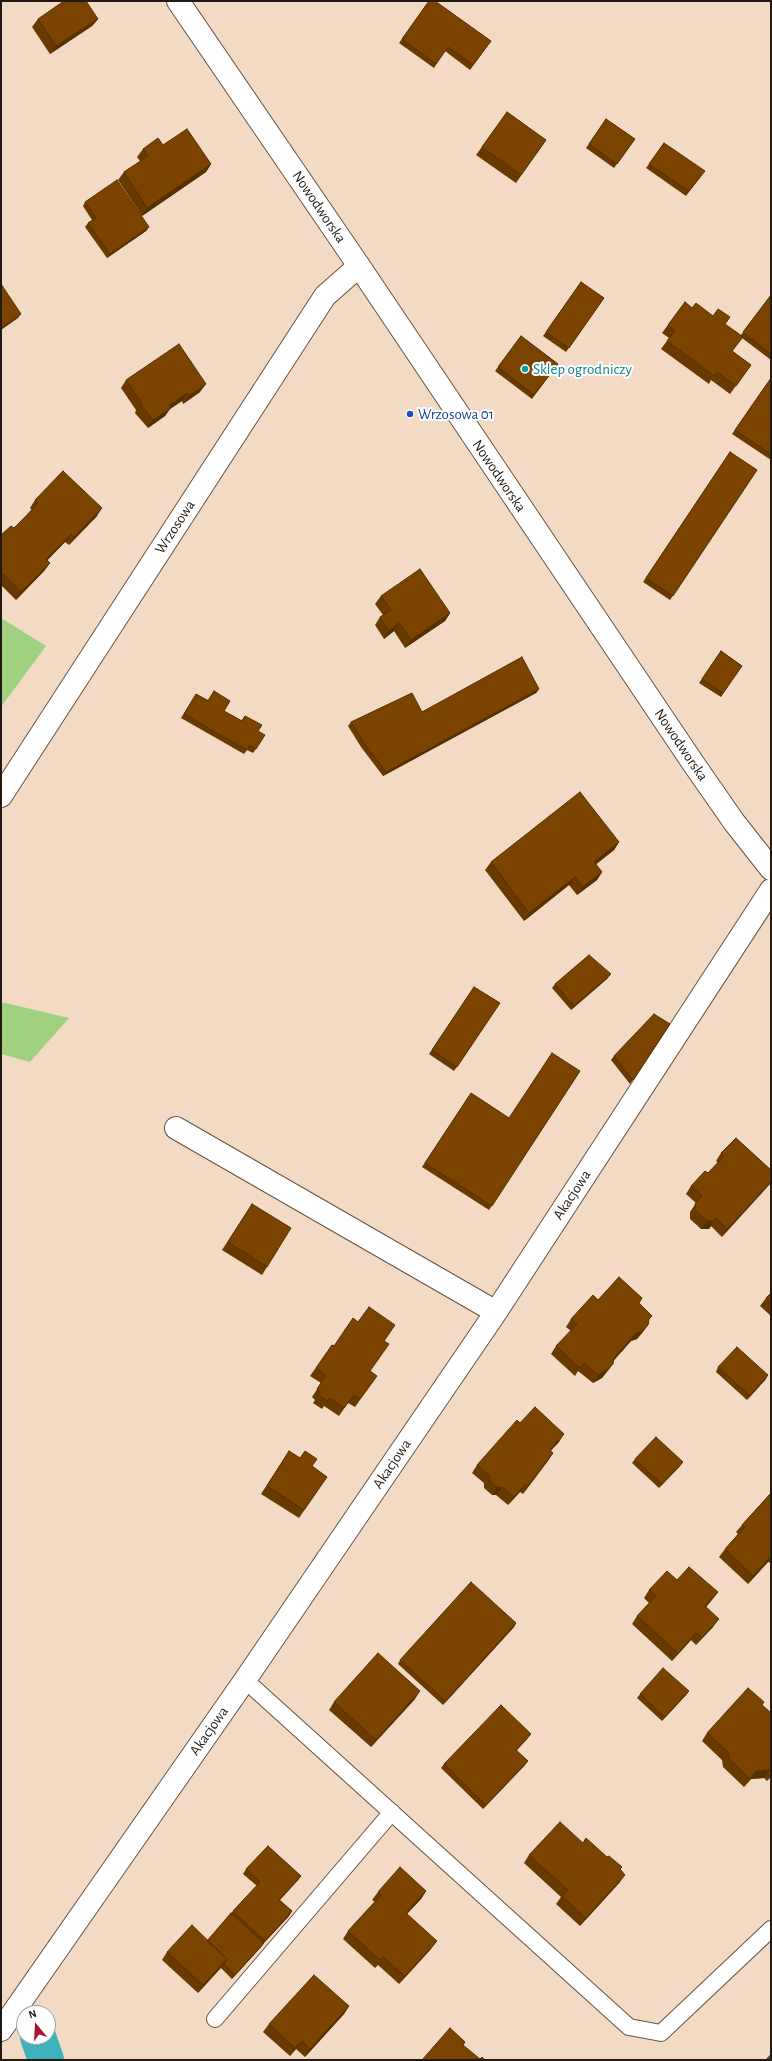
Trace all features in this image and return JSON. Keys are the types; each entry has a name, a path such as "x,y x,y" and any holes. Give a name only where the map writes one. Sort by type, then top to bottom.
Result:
{"street":[{"name":"Nowodworska","path":"178,1 359,266 693,763 734,822 771,868"},
{"name":"Wrzosowa","path":"1,796 325,296 359,266"},
{"name":"Akacjowa","path":"1,2030 245,1680 496,1312 771,890"},
{"path":"176,1128 496,1312"}],"lane":[{"path":"245,1680 630,2027 661,2033 771,1929"},
{"path":"215,2019 392,1812"}],"green space":[{"path":"1,618 46,646 1,707"},
{"path":"1,1002 69,1018 30,1062 1,1054"}],"building":[{"path":"64,1 86,1 98,19 56,46 38,19"},
{"path":"429,1 435,1 491,41 473,65 448,47 436,64 402,39"},
{"path":"507,112 546,140 521,175 482,147"},
{"path":"606,119 635,139 617,164 589,144"},
{"path":"187,129 211,164 147,208 124,172 148,156 143,149 158,138 163,145"},
{"path":"664,143 705,171 689,191 649,164"},
{"path":"117,180 149,227 110,254 88,223 96,218 85,202"},
{"path":"581,282 604,298 569,348 546,332"},
{"path":"1,284 21,314 1,328"},
{"path":"771,295 771,354 743,332"},
{"path":"685,302 692,308 696,303 713,316 718,309 730,317 725,324 743,337 732,351 751,365 736,386 717,372 714,376 667,341 675,331 668,325"},
{"name":"Sklep ogrodniczy","path":"521,336 558,364 534,395 498,367"},
{"path":"179,344 206,384 189,396 187,393 169,406 171,408 153,420 141,405 141,402 126,380"},
{"path":"771,378 771,454 735,430"},
{"path":"730,452 757,470 673,596 646,578"},
{"path":"63,471 102,508 74,537 71,534 46,559 50,563 21,592 1,572 1,535 11,526 14,528 26,516 38,503 35,500"},
{"path":"420,569 450,613 411,640 399,623 389,631 380,617 391,610 381,596"},
{"path":"721,651 742,666 723,693 702,679"},
{"path":"522,657 539,689 386,772 364,743 351,722 412,693 422,712"},
{"path":"214,691 230,701 224,711 242,721 245,716 262,725 258,731 265,735 256,749 250,745 247,750 184,714 196,694 208,701"},
{"path":"580,792 619,842 594,862 602,872 583,887 575,877 529,913 491,862"},
{"path":"589,955 611,974 574,1006 555,984"},
{"path":"474,987 500,1003 457,1067 432,1050"},
{"path":"654,1014 670,1024 633,1080 614,1056"},
{"path":"552,1053 580,1071 492,1206 425,1163 471,1093 509,1118"},
{"path":"736,1138 771,1170 771,1181 727,1229 716,1218 714,1221 707,1221 696,1211 695,1204 702,1196 691,1186 705,1171 708,1173 724,1156 721,1153"},
{"path":"252,1204 291,1228 267,1267 228,1242"},
{"path":"619,1277 642,1298 639,1303 652,1316 649,1319 648,1325 642,1331 636,1333 614,1358 613,1364 607,1370 598,1375 584,1363 580,1368 556,1346 577,1324 571,1319 593,1295 598,1300"},
{"path":"771,1293 771,1303 766,1298"},
{"path":"369,1307 395,1325 384,1341 389,1344 370,1371 377,1376 360,1399 354,1395 344,1408 330,1398 328,1401 318,1395 320,1392 317,1389 326,1375 316,1368 332,1345 334,1346 353,1318 358,1322"},
{"path":"737,1347 768,1375 750,1396 718,1367"},
{"path":"535,1407 564,1434 550,1450 553,1453 528,1486 526,1484 514,1497 502,1487 497,1487 490,1481 489,1475 477,1465 517,1420 520,1423"},
{"path":"656,1437 683,1462 662,1484 635,1459"},
{"path":"289,1451 300,1458 305,1451 317,1459 312,1466 327,1477 304,1510 267,1486"},
{"path":"771,1493 771,1556 753,1576 725,1549 745,1527 742,1525"},
{"path":"689,1567 718,1592 705,1606 719,1619 702,1637 696,1633 678,1653 637,1616 656,1596 649,1590 667,1571 677,1580"},
{"path":"471,1582 516,1623 446,1701 400,1660"},
{"path":"378,1653 420,1691 376,1740 334,1702"},
{"path":"663,1668 689,1691 665,1717 640,1694"},
{"path":"748,1688 764,1702 762,1705 771,1713 771,1772 770,1770 756,1771 750,1779 729,1759 728,1752 707,1733"},
{"path":"501,1705 531,1734 516,1750 528,1761 486,1805 444,1764"},
{"path":"560,1822 583,1843 586,1838 607,1857 609,1856 622,1867 620,1869 625,1875 586,1918 562,1896 568,1890 529,1855"},
{"path":"268,1846 301,1876 279,1900 292,1911 265,1941 233,1911 260,1882 246,1869"},
{"path":"400,1867 426,1891 406,1913 437,1941 405,1976 383,1957 380,1960 348,1931 381,1895 378,1892"},
{"path":"231,1913 264,1943 235,1975 224,1964 227,1959 207,1941"},
{"path":"192,1925 227,1959 203,1985 167,1952"},
{"path":"314,1975 349,2006 310,2049 302,2041 295,2048 269,2024"},
{"path":"450,2028 465,2042 463,2045 480,2059 482,2057 485,2060 422,2060"}],"waterway":[{"path":"41,2045 46,2060"}],"railway":[{"path":"767,2060 771,2056"}],"place":[{"name":"Sklep ogrodniczy","path":"525,369"},
{"name":"Wrzosowa 01","path":"410,414"}]}
